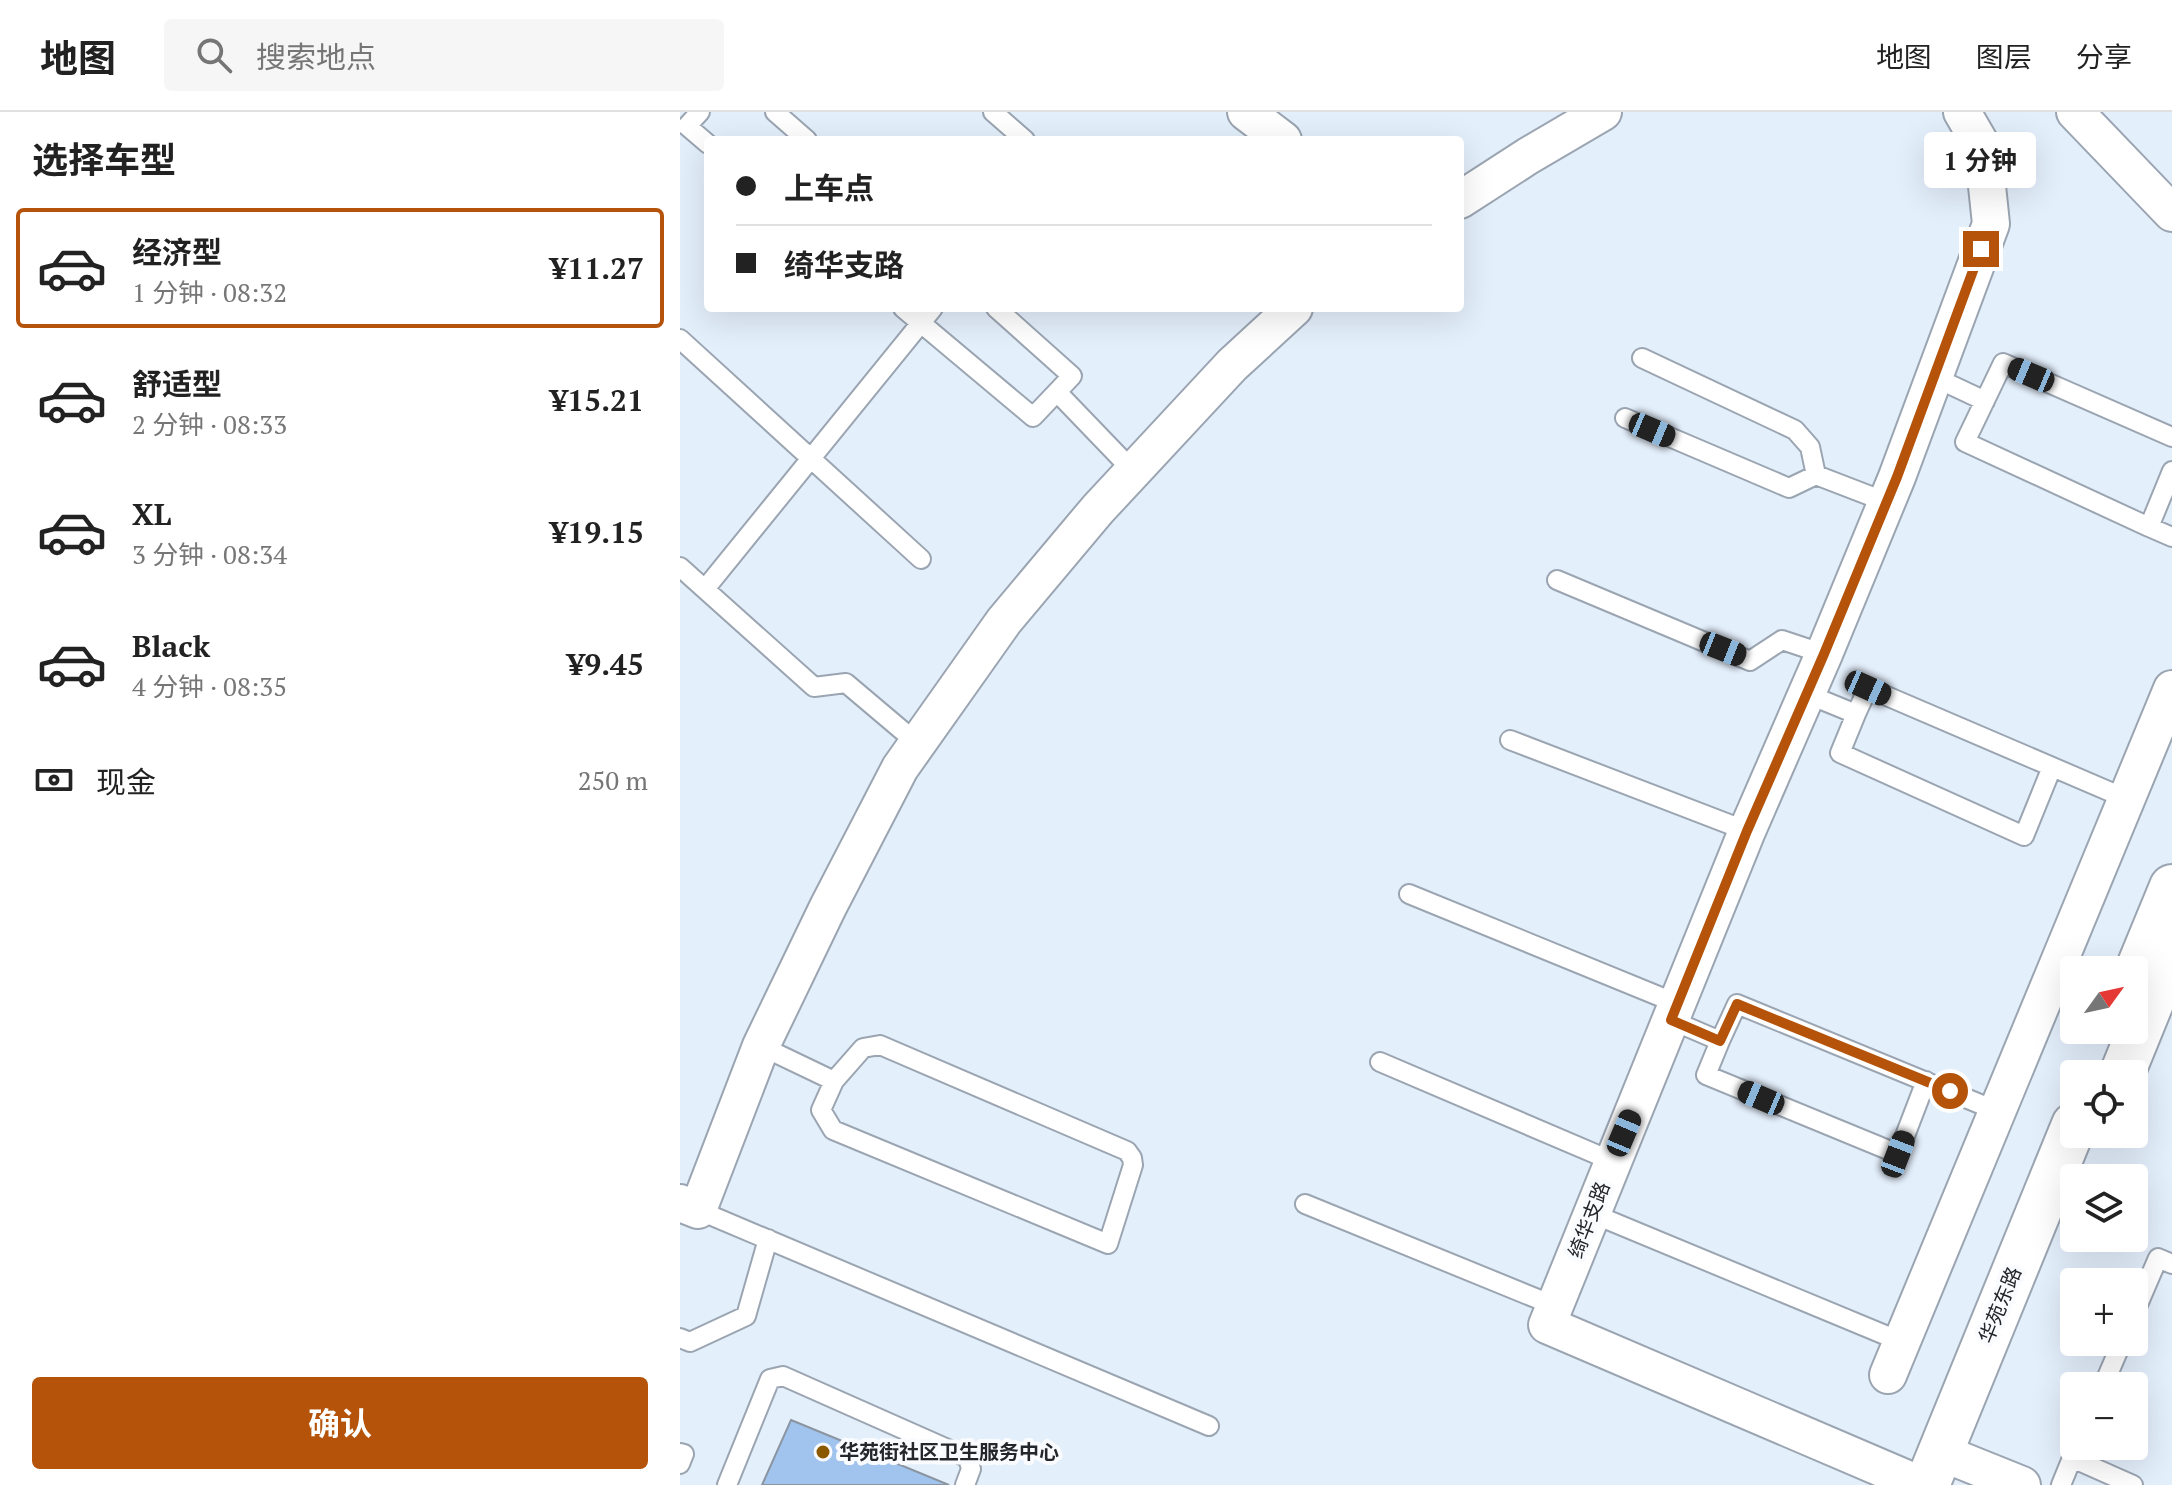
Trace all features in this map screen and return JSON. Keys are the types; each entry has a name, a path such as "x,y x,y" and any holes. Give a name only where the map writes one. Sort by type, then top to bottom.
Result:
{"street":[{"path":"1246,112 1278,136"},
{"path":"1464,197 1603,112"},
{"name":"绮华支路","path":"1555,1306 1747,831 1886,502 1991,224 1983,148 1962,112"},
{"path":"2075,112 2172,213"},
{"path":"689,1207 761,1046 900,768 1004,621 1098,509 1232,365 1290,312"},
{"path":"1888,1375 2172,689"},
{"path":"2144,956 2172,887"},
{"path":"2128,1060 2172,951"},
{"name":"华苑东路","path":"1941,1473 2065,1148"},
{"name":"华苑东路","path":"1941,1473 2060,1220"},
{"path":"1555,1306 1547,1325 1941,1473 2022,1485"}],"lane":[{"path":"700,112 683,124 704,141"},
{"path":"775,112 802,136"},
{"path":"993,112 1020,136"},
{"path":"908,312 1033,417 1072,376 1000,312"},
{"path":"705,589 930,312"},
{"path":"680,339 921,559"},
{"path":"1642,358 1795,430 1810,447 1816,475"},
{"path":"2172,437 2003,363 1965,442 2172,537"},
{"path":"1934,377 1985,401"},
{"path":"1057,392 1133,471"},
{"path":"1625,418 1789,488 1816,475 1886,502"},
{"path":"2149,527 2172,471"},
{"path":"680,567 814,687 846,683 917,743"},
{"path":"1557,580 1750,661 1782,640 1824,654"},
{"path":"2052,767 2024,836 1840,753 1868,688 2127,799"},
{"path":"1807,694 1856,714"},
{"path":"1510,740 1747,831"},
{"path":"1409,894 1674,1012 1720,1041"},
{"path":"1926,1081 1898,1154 1706,1075 1737,1004 1926,1081 1997,1111"},
{"path":"880,1045 1127,1151 1133,1165 1108,1244 833,1130 821,1110 834,1081 863,1048 880,1045"},
{"path":"761,1046 834,1081"},
{"path":"1380,1062 1612,1161"},
{"path":"1305,1204 1555,1306"},
{"path":"689,1207 1209,1426"},
{"path":"1591,1213 1902,1342"},
{"path":"680,1338 690,1342 746,1316 768,1239"},
{"path":"2148,1281 2158,1258 2172,1264"},
{"path":"727,1485 770,1379 783,1376 968,1458 971,1469 965,1485"},
{"path":"680,1453 684,1454 680,1464"},
{"path":"2061,1485 2071,1460"},
{"path":"2088,1460 2133,1485"}],"building":[{"name":"华苑街社区卫生服务中心","path":"791,1420 949,1485 762,1485"}],"place":[{"name":"华苑街社区卫生服务中心","path":"823,1452"}],"route":[{"path":"1950,1091 1737,1004 1720,1041 1671,1020 1747,831 1897,477 1981,249"}]}
